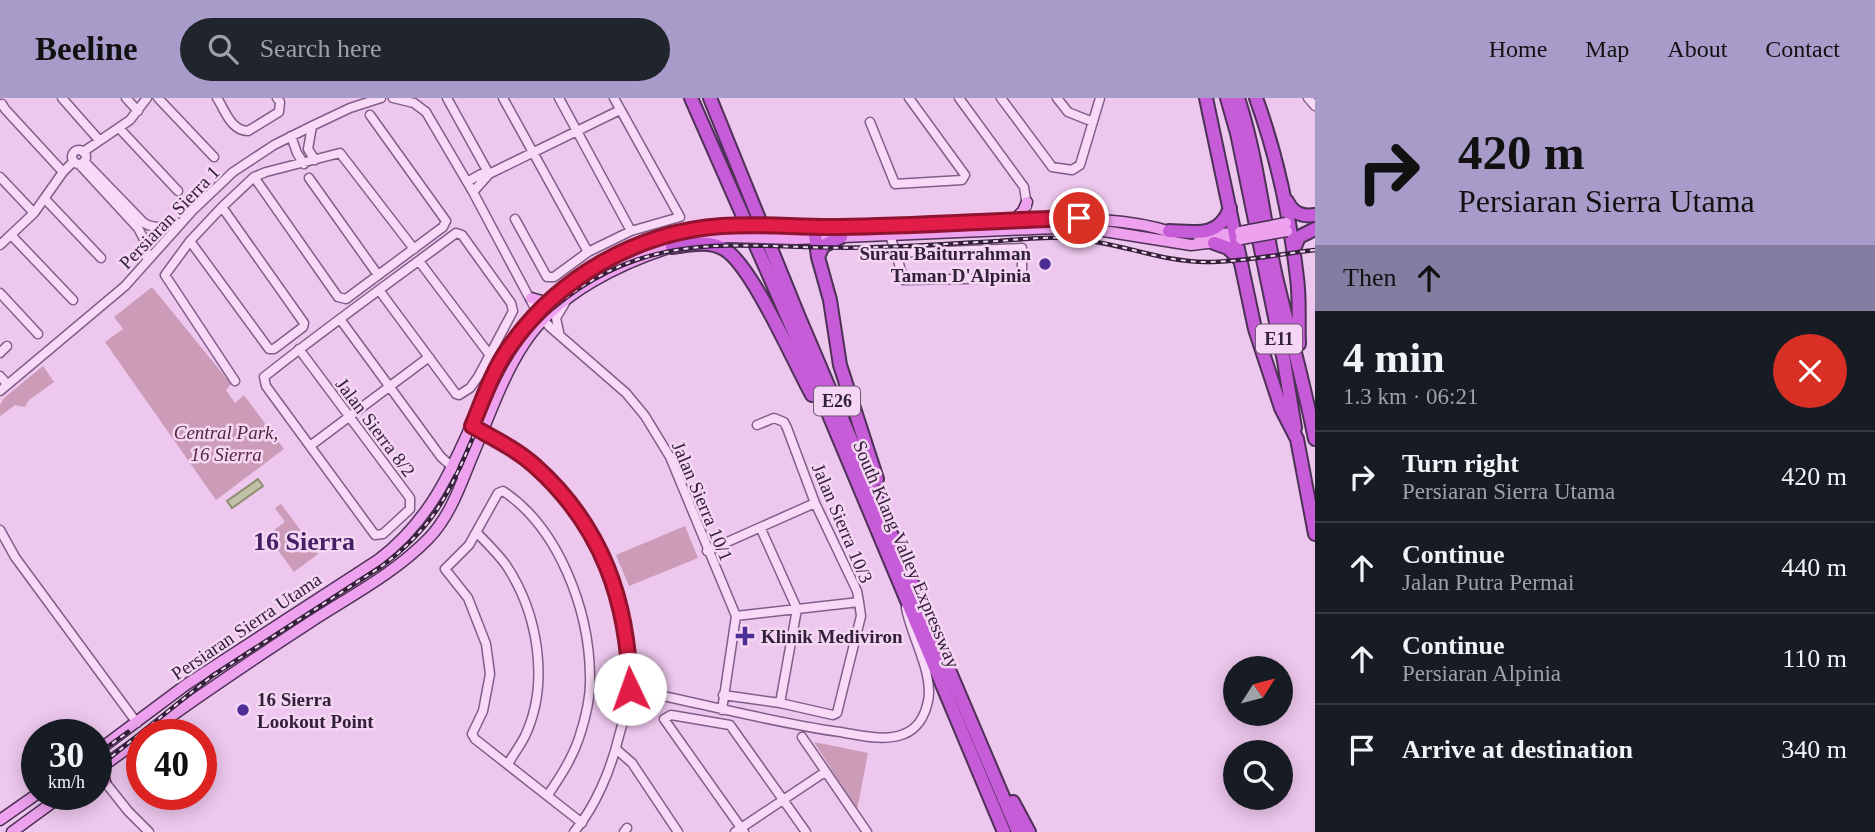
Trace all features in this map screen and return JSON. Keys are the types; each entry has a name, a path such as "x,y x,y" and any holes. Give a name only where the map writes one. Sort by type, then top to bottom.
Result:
{"highway":[{"name":"South Klang Valley Expressway","path":"691,98 801,348 1002,830"},
{"name":"South Klang Valley Expressway","path":"710,98 798,315 1018,832"},
{"path":"1206,98 1238,236 1255,329 1266,368 1288,425 1297,439 1314,528 1315,550"},
{"name":"E11","path":"1227,98 1237,133 1284,361 1297,439"},
{"name":"E11","path":"1238,98 1247,126 1276,277 1315,439"},
{"path":"1256,98 1271,139 1293,250 1298,286 1301,372"},
{"path":"1283,194 1295,212 1315,216"},
{"path":"1169,231 1212,230 1226,218 1231,206"},
{"path":"1293,250 1299,237 1315,227"},
{"path":"815,233 818,257 830,300 840,365 848,393 931,624"},
{"path":"818,257 823,246 841,237"},
{"path":"672,247 696,243 710,245 723,248 735,257 750,276 800,374 837,438"},
{"path":"1214,243 1228,248 1241,261"},
{"path":"994,776 1008,793 1029,832"}],"main road":[{"path":"1014,220 1027,204 1042,219"},
{"path":"1288,227 1315,216"},
{"path":"815,233 1014,220 1028,225 1042,219 1079,218 1183,244 1214,243 1288,227 1315,227"},
{"name":"Persiaran Sierra Utama","path":"168,719 261,654 389,574 438,528 455,499 526,341 549,303 581,274 617,254 681,232 725,225 794,227 815,233"},
{"path":"815,233 841,237 1028,225 1079,228 1114,226 1169,231 1197,237 1238,236"},
{"name":"Persiaran Sierra Utama","path":"142,719 187,684 390,552 428,510 453,469 508,349 541,317 601,278 672,247 696,240 727,237 796,239 815,233"},
{"path":"531,298 549,303"},
{"name":"Persiaran Sierra Utama","path":"112,764 126,752"},
{"path":"0,820 21,806"},
{"path":"0,807 12,812"},
{"path":"12,832 42,810"}],"street":[{"path":"62,98 99,140"},
{"path":"126,98 138,111"},
{"path":"0,245 34,213 63,172 80,160 99,140 119,128 138,111 147,98"},
{"path":"158,98 214,157"},
{"path":"217,98 234,126 242,131 248,131 279,112 280,102 277,98"},
{"path":"342,98 350,108"},
{"name":"Persiaran Sierra 1","path":"0,391 125,286 182,222 233,172 291,136 350,108 381,98"},
{"path":"393,98 414,103 426,112 541,317"},
{"path":"447,98 489,174"},
{"path":"503,98 588,252"},
{"path":"559,98 631,232"},
{"path":"515,219 547,277 554,277 588,252 631,232 680,216 614,98"},
{"path":"870,122 895,184 962,180 965,175 909,98"},
{"path":"959,98 1024,187 1028,225"},
{"path":"1001,98 1052,167 1072,170 1080,164 1100,98"},
{"path":"1057,98 1068,112 1093,122"},
{"path":"1308,98 1315,106"},
{"path":"2,104 63,172"},
{"path":"473,192 489,174 620,110"},
{"path":"254,177 338,297 346,299 443,227 446,221 370,115"},
{"path":"312,126 308,149 315,160"},
{"path":"119,128 178,191"},
{"path":"291,136 304,164"},
{"path":"235,381 165,278 166,272 190,241 254,177 337,153 344,155 414,249"},
{"path":"80,160 141,226 147,260"},
{"path":"467,182 481,174 489,174"},
{"path":"0,177 34,213"},
{"path":"309,178 378,275"},
{"path":"45,199 101,258"},
{"path":"190,241 269,349 274,349 303,327 304,323 222,207"},
{"path":"141,226 182,222"},
{"path":"161,226 170,235"},
{"path":"379,290 429,357 456,394 470,388 512,317 511,303 462,235 456,233 299,349 264,377 266,386 310,446 429,357"},
{"path":"890,235 894,253 904,280 1022,278 1022,248 894,253"},
{"path":"12,236 73,300"},
{"path":"146,243 155,252"},
{"path":"419,261 489,354"},
{"path":"0,293 38,334"},
{"path":"563,337 556,326 556,318 566,300"},
{"name":"Jalan Sierra 10/1","path":"541,317 626,393 645,416 670,457 736,616"},
{"path":"340,319 441,457 464,477"},
{"path":"0,353 8,346"},
{"name":"Jalan Sierra 8/2","path":"299,349 410,498 410,509 397,524 383,534 375,535 310,446"},
{"path":"0,376 7,384"},
{"name":"Jalan Sierra 10/3","path":"757,425 774,418 784,422 788,428 815,503 857,591 859,602 860,617 837,713 833,715 780,703"},
{"path":"472,426 517,452 563,494 596,541 615,588 626,629 630,689 616,749 582,823 574,832"},
{"path":"548,795 569,762 579,738 591,677 588,649 582,617 562,559 528,513 503,491 498,494 469,545 446,566 445,572 468,597 486,644 490,674 482,711 472,731 472,737 582,823"},
{"path":"708,551 815,503"},
{"path":"723,695 780,703 797,609 761,529"},
{"path":"0,530 15,557 134,719"},
{"path":"477,533 506,564 519,589 534,629 538,654 539,678 531,720 525,737 508,764"},
{"path":"630,689 787,725 873,737 902,735 913,729 923,718 929,700 928,681 908,622 903,592"},
{"path":"722,710 736,616 859,602"},
{"path":"806,832 783,799 730,725 671,715 664,719 740,830 783,799 825,772"},
{"path":"802,737 867,832"},
{"path":"616,749 632,763 678,832"},
{"path":"112,790 149,832"}],"green space":[{"name":"Central Park, 16 Sierra","path":"152,287 231,384 226,390 235,403 244,395 284,449 216,500 105,342 123,329 114,317"},
{"path":"43,366 54,382 29,400 25,407 15,405 0,416 0,405 4,398"},
{"path":"281,504 318,554 294,572 267,535 285,522 275,508"},
{"path":"685,526 698,558 629,586 616,555"},
{"path":"814,742 868,753 857,810"}],"shaded area":[{"path":"258,479 263,486 232,508 227,501"}],"railway":[{"path":"112,756 212,676 382,566 405,547 431,519 451,486 500,378 532,329 553,308 592,280 631,262 670,251 709,246 879,247 1048,238 1092,241 1173,259 1206,262 1315,250"},
{"path":"112,744 126,733"}],"place":[{"name":"Surau Baiturrahman Taman D'Alpinia","path":"1045,264"},
{"name":"Klinik Mediviron","path":"745,636"},
{"name":"16 Sierra Lookout Point","path":"243,710"}],"district":[{"name":"16 Sierra","path":"304,541"}],"route":[{"path":"630,689 626,629 615,588 596,541 563,494 534,465 472,426 499,364 532,321 571,281 596,265 643,243 701,228 725,225 814,228 1079,218"}]}
